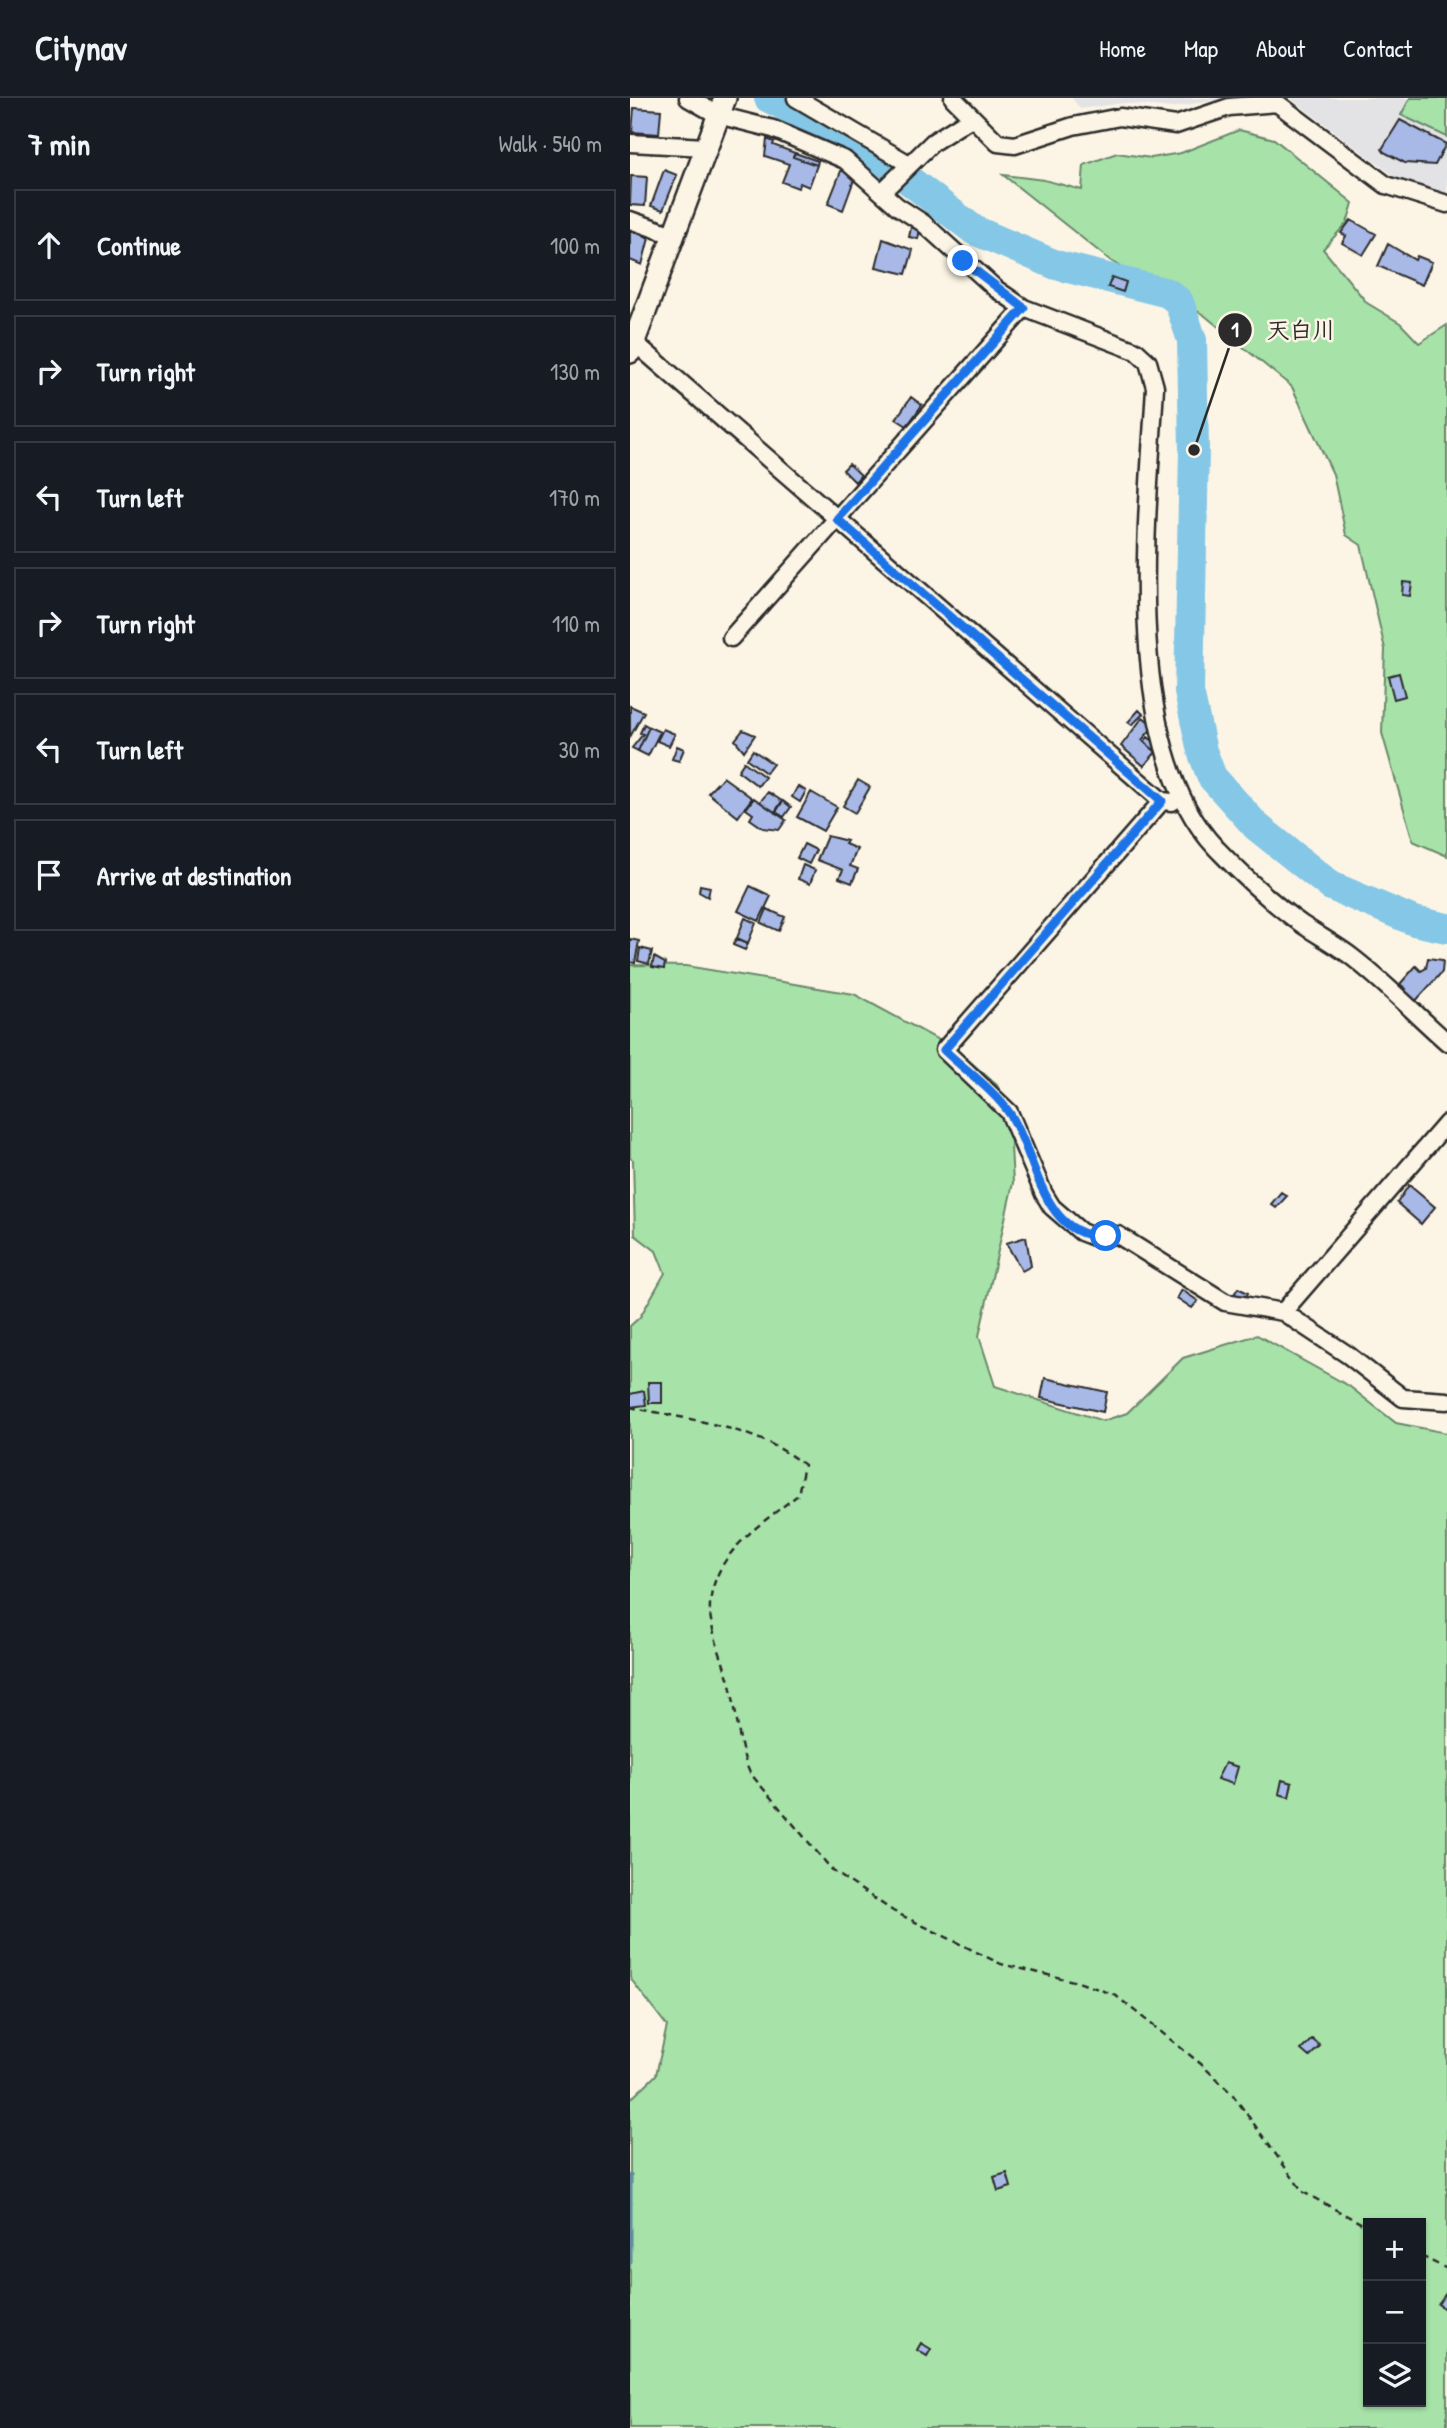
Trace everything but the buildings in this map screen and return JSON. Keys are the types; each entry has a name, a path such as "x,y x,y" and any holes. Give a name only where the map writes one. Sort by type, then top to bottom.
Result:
{"main road":[{"path":"632,347 722,106"}],"street":[{"path":"688,98 722,106 832,153 853,166 923,223 996,289 1024,308 1129,346 1144,357 1153,376 1145,584 1147,635 1155,705 1185,803 1216,847 1242,872 1295,919 1349,955 1447,1042"},
{"path":"796,98 909,164"},
{"path":"953,98 998,143 1015,145 1100,120 1126,116 1176,124 1229,107 1277,103 1386,185 1447,204"},
{"path":"882,192 933,142 971,118"},
{"path":"630,143 706,147"},
{"path":"630,220 673,235"},
{"path":"732,638 1024,308"},
{"path":"632,347 837,519 1162,801 1185,803"},
{"path":"1162,801 944,1050 1009,1112 1044,1194 1058,1212 1081,1232 1094,1237 1118,1235 1225,1303 1283,1312 1348,1355 1403,1398 1447,1401"},
{"path":"1283,1312 1447,1123"}],"path":[{"path":"630,1407 739,1431 782,1447 804,1465 798,1496 742,1538 719,1570 709,1607 732,1691 743,1759 750,1773 833,1871 892,1910 1001,1964 1078,1982 1115,1996 1201,2064 1233,2095 1303,2192 1363,2224"},
{"path":"1426,2258 1447,2269"}],"shaded area":[{"path":"1072,98 1225,98 1171,108 1124,103 1080,109"},
{"path":"1290,98 1447,98 1447,195 1402,182"}],"green space":[{"path":"1410,98 1447,98 1447,137 1401,115"},
{"path":"1239,130 1274,139 1353,203 1347,223 1323,249 1367,303 1400,323 1419,343 1447,325 1447,856 1413,841 1382,733 1385,649 1361,545 1346,535 1333,474 1292,387 1204,315 1111,261 1003,175 1044,180 1082,190 1084,165 1117,153 1151,158 1181,153"},
{"path":"630,965 686,966 854,994 957,1050 997,1085 1009,1109 1013,1183 979,1336 995,1386 1103,1421 1127,1413 1183,1358 1257,1335 1349,1386 1396,1423 1447,1433 1447,2428 630,2428 630,2100 656,2075 667,2026 630,1978 630,1326 640,1317 665,1273 656,1251 635,1235 633,1160 630,1158"}],"waterway":[{"path":"769,98 867,148 974,230 1056,265 1168,293 1179,302 1192,340 1194,450 1189,692 1202,751 1212,777 1256,826 1331,886 1414,921 1447,928"},
{"path":"630,2176 630,2262"}],"place":[{"name":"天白川","path":"1194,450"}],"route":[{"path":"963,261 1024,308 837,519 1162,801 944,1050 1009,1112 1038,1182 1052,1207 1081,1232 1094,1237 1106,1236"}]}
